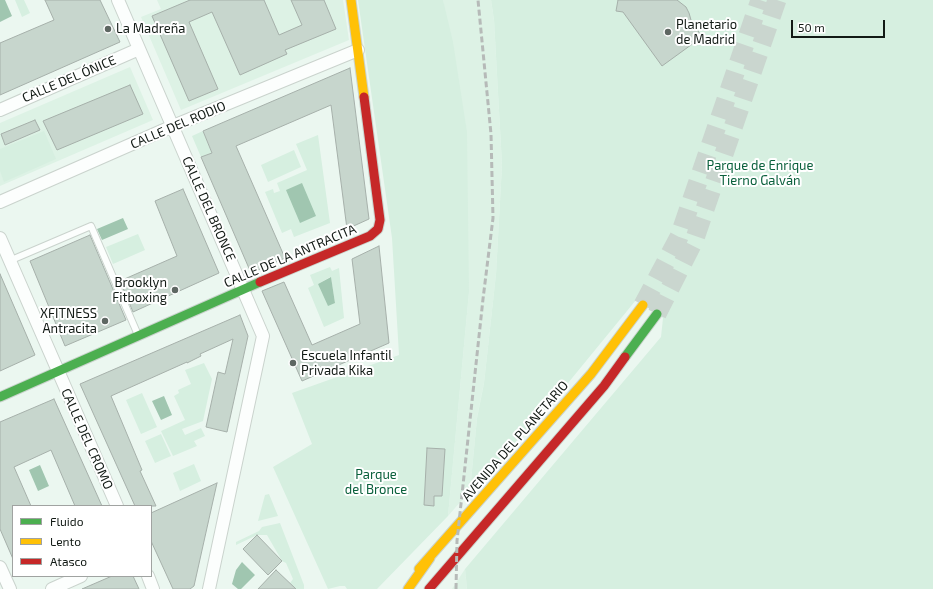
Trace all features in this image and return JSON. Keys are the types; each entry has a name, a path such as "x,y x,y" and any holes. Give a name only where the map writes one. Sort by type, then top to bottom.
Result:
{"main road":[{"name":"CALLE DE LA ANTRACITA","path":"0,397 244,289 370,236 378,229 380,220 351,0"},
{"name":"AVENIDA DEL PLANETARIO","path":"401,589 430,558 591,374 643,305"},
{"path":"429,589 604,386 657,314"},
{"path":"408,589 430,558"}],"street":[{"name":"CALLE DEL BRONCE","path":"118,0 263,336 209,589"},
{"name":"CALLE DEL ÓNICE","path":"0,110 139,49"},
{"name":"CALLE DEL RODIO","path":"0,202 173,126 358,50"},
{"name":"CALLE DEL CROMO","path":"0,238 117,505"},
{"path":"0,567 10,589"},
{"path":"52,589 79,577"},
{"path":"148,577 153,589"}],"lane":[{"path":"9,261 91,226 138,336"}],"shaded area":[{"path":"0,0 5,0 12,16 0,22"},
{"path":"157,0 343,0 349,40 181,110 141,17 161,9"},
{"path":"443,0 491,0 494,20 502,165 496,274 484,383 477,418 470,491 448,516 469,292"},
{"path":"130,67 153,120 0,186 0,123"},
{"path":"302,183 316,216 300,223 286,190"},
{"path":"123,218 128,229 102,240 97,229"},
{"path":"331,277 335,303 328,306 318,284"},
{"path":"164,396 172,415 161,420 152,401"},
{"path":"40,465 49,486 38,491 29,470"},
{"path":"242,562 255,575 241,589 238,589 232,584 236,570"},
{"path":"465,569 467,589 452,589"}],"green space":[{"path":"15,0 24,0 30,13 22,17"},
{"name":"Parque del Bronce","path":"358,0 443,0 453,42 467,132 469,292 448,516 377,589 347,589 345,586 340,586 328,589 273,467 312,444 292,393 399,355 392,238"},
{"name":"Parque de Enrique Tierno Galván","path":"491,0 933,0 933,589 467,589 465,569 661,337 663,318 636,300 550,405 470,491 477,418 484,383 496,274 502,165 494,20"},
{"path":"44,131 56,159 4,182 0,171 0,149"},
{"path":"203,131 212,153 201,157 192,136"},
{"path":"318,135 330,223 294,237 291,229 282,233 265,192 273,189 274,193 280,191 277,183 307,170 296,144"},
{"path":"294,150 301,167 268,182 261,165"},
{"path":"138,234 145,250 113,264 106,247"},
{"path":"330,267 332,271 339,268 344,318 324,327 308,288 314,285 310,275","holes":["330,277 335,303 318,284"]},
{"path":"204,363 212,379 203,421 182,429 185,435 201,428 205,436 194,441 197,446 173,456 161,431 185,420 174,396 179,393 178,390 191,384 185,370"},
{"path":"142,393 157,427 141,434 126,400"},
{"path":"161,434 171,456 155,463 145,441"},
{"path":"194,464 201,481 180,491 173,473"},
{"path":"269,494 278,516 258,521 265,495"},
{"path":"280,523 304,585 304,589 294,589 290,583 293,579 286,563 282,561 267,535 257,535 236,545 236,542 259,531 262,527"}],"building":[{"path":"45,0 100,0 120,42 0,95 0,43 54,20"},
{"path":"190,0 264,0 279,35 302,25 291,0 324,0 336,29 285,50 287,54 240,75 212,12 189,22 218,89 189,101 152,16"},
{"name":"Planetario de Madrid","path":"618,0 677,0 686,7 691,20 702,37 662,66 623,12 616,11"},
{"path":"350,68 369,219 347,229 331,105 236,146 285,258 251,273 201,157 212,153 203,131"},
{"path":"130,85 143,114 57,150 43,121"},
{"path":"35,120 40,130 5,145 1,134"},
{"path":"183,189 219,273 133,312 120,281 177,256 155,201"},
{"path":"90,235 126,320 65,346 30,261"},
{"path":"379,246 389,343 302,381 262,291 284,282 312,345 360,324 352,259"},
{"path":"0,274 35,355 0,371"},
{"path":"240,315 248,336 227,432 206,427 218,372 225,374 233,339 200,354 201,356 187,363 111,396 142,470 140,471 156,506 135,505 80,384"},
{"path":"54,399 102,505 75,505 51,450 14,467 31,505 12,505 12,557 0,529 0,422"},
{"path":"427,448 445,449 442,496 434,496 434,506 424,505"},
{"path":"217,483 194,586 190,589 173,589 152,543 152,513"},
{"path":"257,535 282,561 268,575 243,549"},
{"path":"276,570 296,589 258,589"},
{"path":"110,577 133,577 139,589 82,589"}],"tunnel":[{"path":"643,305 679,237 760,0"},
{"path":"657,314 694,241 777,0"}],"railway":[{"path":"456,589 457,541 493,218 491,134 478,0"}],"traffic: fast":[{"path":"0,397 260,282"},
{"path":"625,357 657,314"}],"traffic: slow":[{"path":"351,0 364,97"},
{"path":"419,569 591,374 643,305"},
{"path":"408,589 430,558"}],"traffic: jam":[{"path":"260,282 370,236 378,229 380,220 364,97"},
{"path":"429,589 604,386 625,357"}],"place":[{"name":"La Madreña","path":"108,29"},
{"name":"Planetario de Madrid","path":"668,32"},
{"name":"Brooklyn Fitboxing","path":"175,290"},
{"name":"XFITNESS Antracita","path":"105,321"},
{"name":"Escuela Infantil Privada Kika","path":"293,363"}]}
